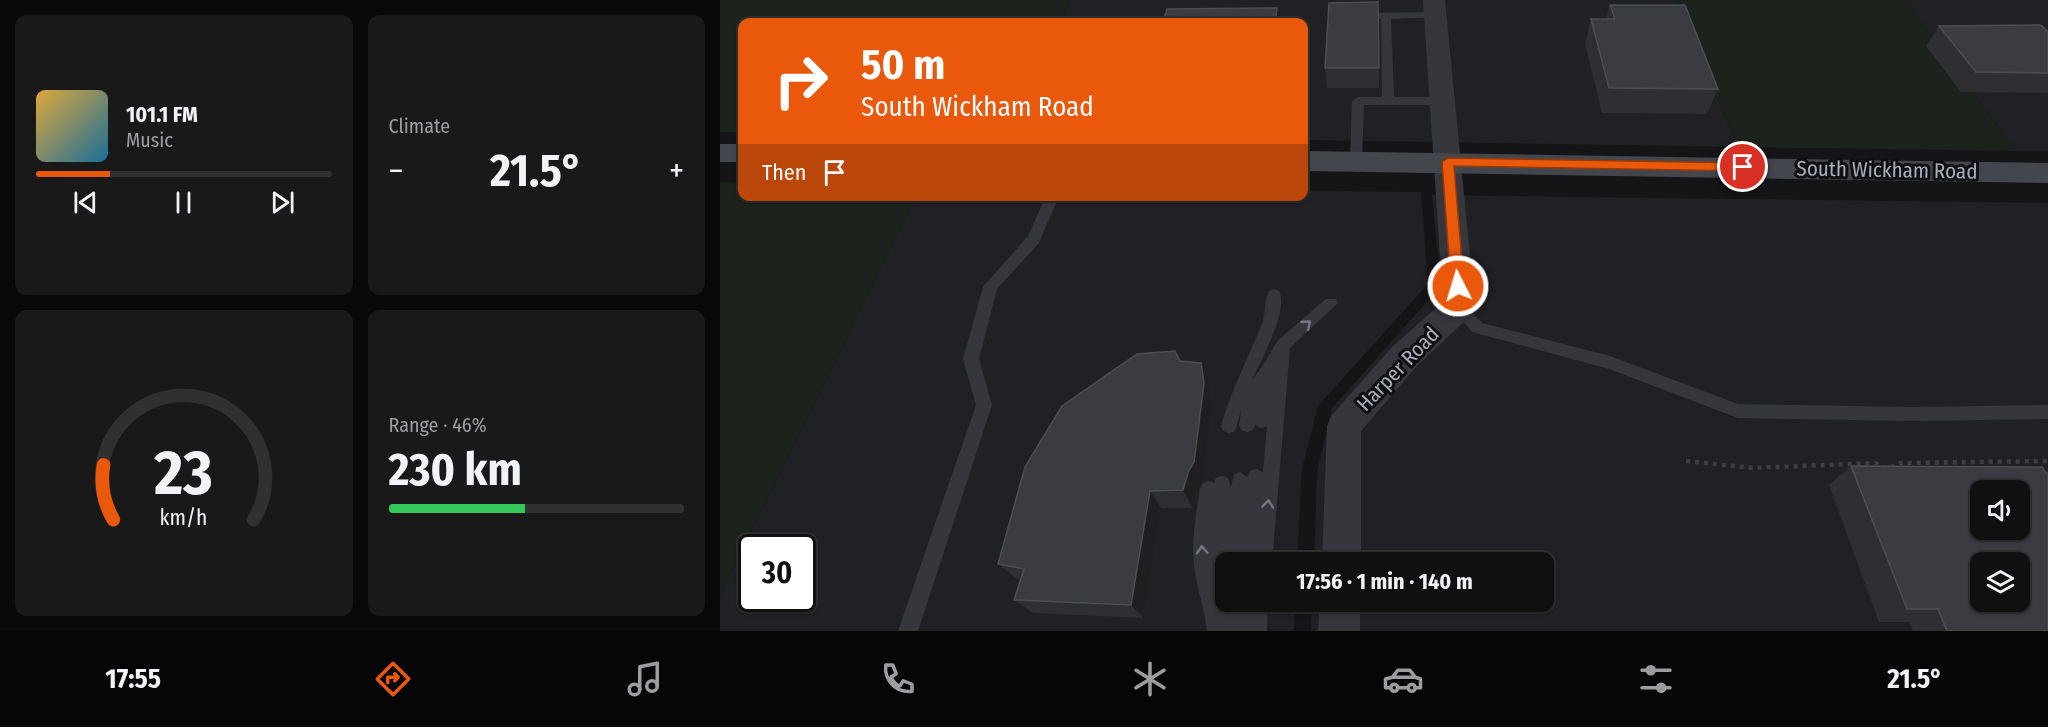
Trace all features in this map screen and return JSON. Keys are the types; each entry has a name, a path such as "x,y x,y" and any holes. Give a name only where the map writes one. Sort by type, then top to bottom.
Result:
{"main road":[{"path":"720,153 738,153"},
{"name":"South Wickham Road","path":"1330,161 2048,172"}],"street":[{"path":"1434,8 1459,307"},
{"name":"Harper Road","path":"1341,552 1344,426 1404,357 1459,307"},
{"path":"1339,631 1340,612"}],"lane":[{"path":"1345,16 1386,15 1434,8"},
{"path":"1386,15 1388,101"},
{"path":"1330,161 1358,101 1442,101"},
{"path":"908,631 984,405 970,359 990,287 1034,239 1051,201"},
{"path":"1226,424 1243,370 1254,356 1271,320 1274,295"},
{"path":"1254,423 1268,372 1282,345 1331,303"},
{"path":"1459,307 1477,328 1610,363 1738,411 1912,414 2048,412"},
{"path":"1264,552 1282,345"},
{"path":"1231,483 1232,552"},
{"path":"1231,483 1244,552"},
{"path":"1226,552 1231,483"},
{"path":"1217,631 1221,612"},
{"path":"1223,612 1227,631"},
{"path":"1241,631 1242,612"},
{"path":"1257,631 1258,612"}],"path":[{"path":"1686,461 1753,468 1875,463 1886,469 1900,463 2048,461"}],"shaded area":[{"path":"720,0 1071,0 1062,18 738,18 738,132 720,132"},
{"path":"1071,0 1676,0 1738,147 1308,140 1308,18 1062,18"},
{"path":"1676,0 1905,0 2016,151 1738,147"},
{"path":"1905,0 2048,0 2048,151 2016,151"},
{"path":"720,182 738,183 738,201 914,201 750,534 738,534 738,558 720,595"},
{"path":"1308,191 1421,192 1428,284 1318,406 1302,469 1298,552 1215,552 1215,612 1295,612 1294,631 720,631 720,595 738,558 738,612 816,612 816,534 750,534 914,201 1308,201"},
{"path":"1432,195 2048,203 2048,631 1311,631 1312,612 1554,612 1554,552 1314,552 1317,471 1332,408 1441,286"}],"building":[{"path":"1378,2 1379,68 1325,68 1329,3"},
{"path":"1610,5 1685,5 1718,89 1609,88 1591,19 1615,19"},
{"path":"1277,8 1276,18 1164,18 1167,9"},
{"path":"2041,25 2048,32 2048,73 1976,72 1939,26"},
{"path":"1175,351 1180,361 1201,363 1204,383 1194,462 1183,490 1150,491 1131,605 1014,600 1024,569 998,564 1025,467 1062,406 1137,354"},
{"path":"1851,466 2042,467 2048,473 2048,631 1947,631 1938,609 1907,609"}],"route":[{"path":"1458,286 1448,162 1743,167"}]}
